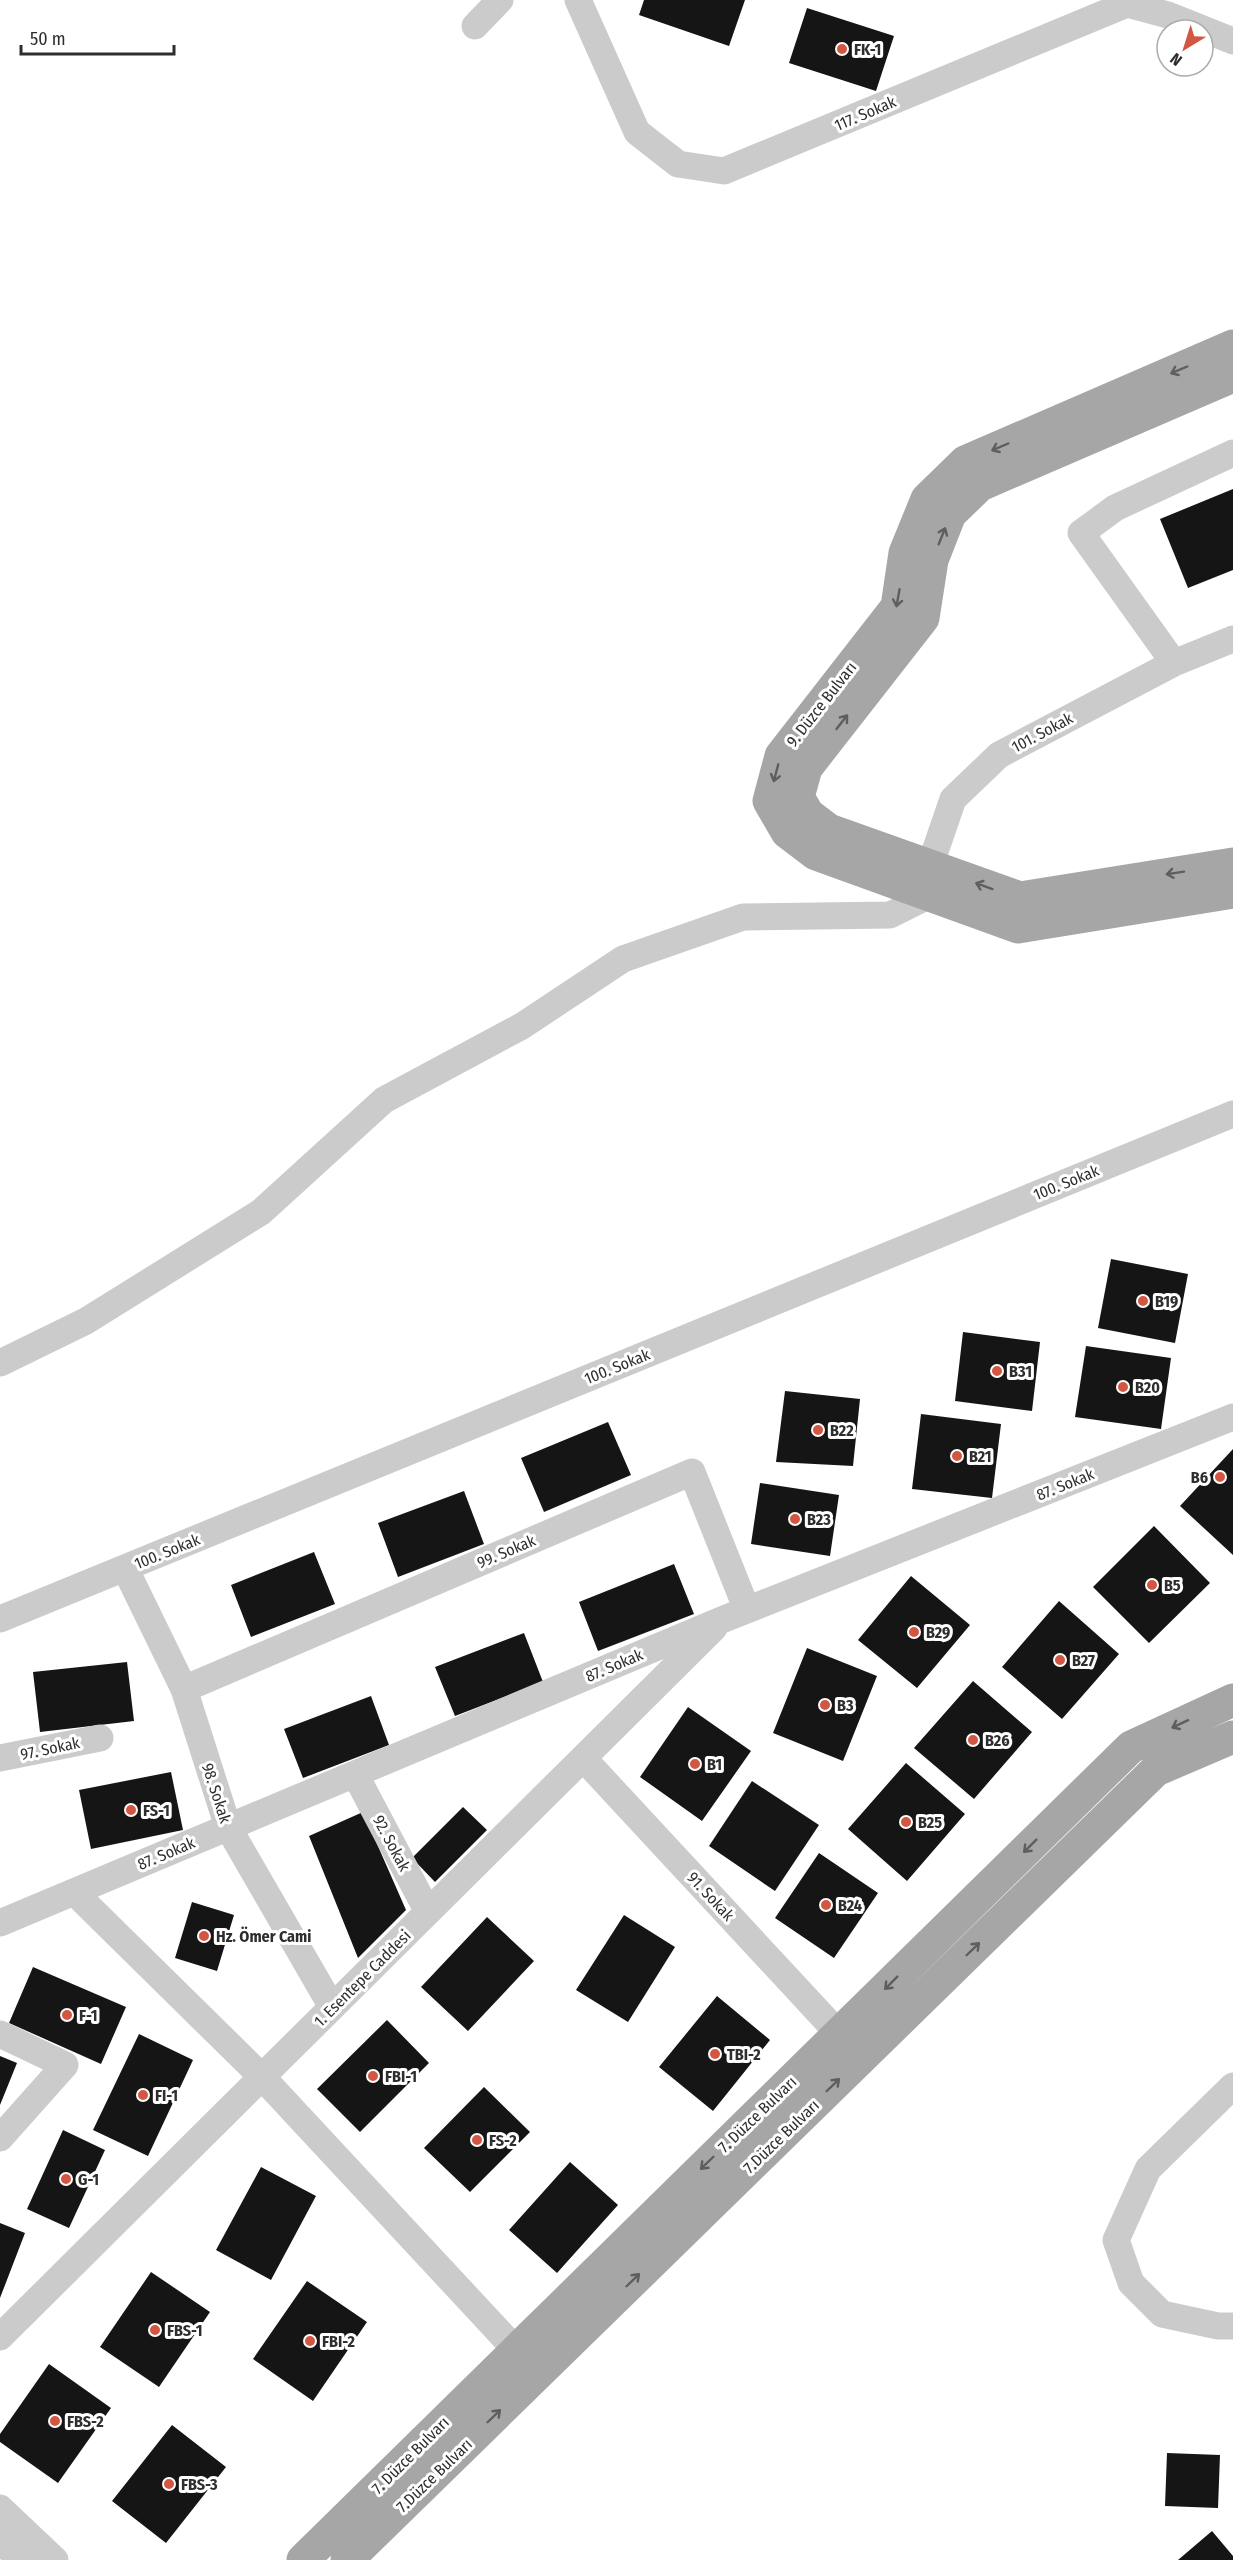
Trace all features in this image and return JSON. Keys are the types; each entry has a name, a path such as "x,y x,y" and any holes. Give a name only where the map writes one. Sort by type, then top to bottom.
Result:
{"main road":[{"name":"9. Düzce Bulvarı","path":"1233,346 964,462 927,499 905,553 897,607 781,756 769,801 787,832 816,854 930,881 1020,898 1233,864"},
{"name":"9. Düzce Bulvarı","path":"1233,376 980,485 951,514 932,560 923,618 806,768 798,797 808,814 829,830 1017,927 1233,892"},
{"name":"7. Düzce Bulvarı","path":"303,2560 1131,1747 1233,1700"},
{"name":"7.Düzce Bulvarı","path":"347,2560 1156,1770 1233,1737"}],"street":[{"path":"475,26 500,0"},
{"name":"117. Sokak","path":"578,0 637,132 678,164 724,171 1127,4 1163,7 1233,41"},
{"path":"1174,663 1081,533 1115,508 1233,453"},
{"name":"101. Sokak","path":"930,881 954,799 999,755 1174,663 1233,639"},
{"path":"0,1363 86,1321 261,1212 384,1100 522,1026 623,958 743,917 890,915 930,881"},
{"name":"100. Sokak","path":"0,1619 1233,1114"},
{"name":"87. Sokak","path":"0,1923 735,1615 1233,1418"},
{"name":"99. Sokak","path":"184,1689 692,1472 735,1615"},
{"name":"98. Sokak","path":"125,1568 184,1689 228,1827 332,2007"},
{"name":"1. Esentepe Caddesi","path":"0,2337 583,1758 735,1615"},
{"name":"97. Sokak","path":"0,1758 100,1738"},
{"name":"91. Sokak","path":"583,1758 839,2034"},
{"name":"92. Sokak","path":"355,1774 429,1912"},
{"path":"74,1892 262,2077 516,2350"},
{"path":"0,2034 65,2065 0,2138"},
{"path":"1233,2086 1148,2169 1116,2240 1131,2283 1162,2314 1218,2326 1233,2326"},
{"path":"0,2508 55,2560"},
{"path":"0,2540 21,2560"}],"building":[{"path":"644,0 745,0 729,46 639,15"},
{"name":"FK-1","path":"807,8 894,36 876,91 789,63"},
{"path":"1233,489 1233,570 1188,588 1160,519"},
{"name":"B19","path":"1111,1259 1188,1274 1175,1343 1098,1328"},
{"name":"B31","path":"963,1332 1040,1342 1032,1411 955,1401"},
{"name":"B20","path":"1086,1346 1171,1358 1161,1429 1075,1417"},
{"name":"B22","path":"785,1391 860,1399 853,1466 776,1462"},
{"name":"B21","path":"921,1414 1001,1424 992,1498 912,1489"},
{"path":"608,1422 631,1475 544,1512 521,1458"},
{"name":"B6","path":"1233,1449 1233,1555 1180,1506"},
{"name":"B23","path":"760,1483 839,1495 830,1556 751,1544"},
{"path":"464,1491 484,1544 398,1577 378,1523"},
{"name":"B5","path":"1154,1526 1210,1583 1149,1643 1093,1587"},
{"path":"314,1552 335,1604 251,1637 231,1585"},
{"path":"674,1564 694,1614 598,1651 579,1602"},
{"name":"B29","path":"911,1576 970,1625 917,1688 858,1640"},
{"name":"B27","path":"1059,1601 1119,1654 1062,1719 1002,1667"},
{"path":"524,1633 543,1682 455,1716 435,1667"},
{"name":"B3","path":"807,1648 877,1676 843,1761 773,1733"},
{"path":"127,1662 134,1721 40,1732 33,1672"},
{"name":"B26","path":"973,1681 1032,1732 974,1799 914,1748"},
{"path":"371,1696 389,1745 303,1778 284,1729"},
{"name":"B1","path":"688,1707 751,1751 702,1821 640,1777"},
{"name":"B25","path":"906,1763 965,1814 907,1881 848,1829"},
{"name":"FS-1","path":"171,1772 183,1830 91,1849 79,1790"},
{"path":"752,1781 819,1825 775,1891 709,1846"},
{"path":"463,1807 487,1830 435,1882 412,1858"},
{"path":"363,1812 406,1910 358,1958 309,1836"},
{"name":"B24","path":"819,1853 878,1893 834,1958 775,1918"},
{"name":"Hz. Ömer Cami","path":"192,1902 234,1915 217,1971 175,1958"},
{"path":"624,1915 675,1947 628,2022 576,1990"},
{"path":"487,1917 534,1961 468,2031 421,1987"},
{"name":"F-1","path":"33,1967 126,2007 101,2064 9,2023"},
{"name":"TBI-2","path":"717,1996 770,2040 713,2111 659,2067"},
{"name":"FBI-1","path":"387,2020 429,2063 360,2132 317,2089"},
{"name":"FI-1","path":"139,2034 193,2060 148,2156 93,2130"},
{"path":"0,2056 17,2063 0,2105"},
{"name":"FS-2","path":"484,2087 530,2132 470,2192 424,2148"},
{"name":"G-1","path":"63,2130 105,2150 69,2228 27,2209"},
{"path":"570,2162 618,2205 557,2273 509,2230"},
{"path":"261,2167 316,2196 271,2280 216,2250"},
{"path":"0,2223 25,2233 0,2298"},
{"name":"FBS-1","path":"151,2272 210,2312 159,2387 100,2347"},
{"name":"FBI-2","path":"307,2281 367,2322 313,2401 253,2359"},
{"name":"FBS-2","path":"49,2364 111,2408 58,2483 0,2442 0,2434"},
{"name":"FBS-3","path":"172,2425 226,2467 166,2543 112,2501"},
{"path":"1167,2453 1220,2455 1218,2508 1165,2506"},
{"path":"1212,2531 1233,2556 1233,2560 1178,2560"}],"place":[{"name":"FK-1","path":"842,49"},
{"name":"B19","path":"1143,1301"},
{"name":"B31","path":"997,1371"},
{"name":"B20","path":"1123,1387"},
{"name":"B22","path":"818,1430"},
{"name":"B21","path":"957,1456"},
{"name":"B6","path":"1220,1477"},
{"name":"B23","path":"795,1519"},
{"name":"B5","path":"1152,1585"},
{"name":"B29","path":"914,1632"},
{"name":"B27","path":"1060,1660"},
{"name":"B3","path":"825,1705"},
{"name":"B26","path":"973,1740"},
{"name":"B1","path":"695,1764"},
{"name":"FS-1","path":"131,1810"},
{"name":"B25","path":"906,1822"},
{"name":"B24","path":"826,1905"},
{"name":"Hz. Ömer Cami","path":"204,1936"},
{"name":"F-1","path":"67,2015"},
{"name":"TBI-2","path":"715,2054"},
{"name":"FBI-1","path":"373,2076"},
{"name":"FI-1","path":"143,2095"},
{"name":"FS-2","path":"477,2140"},
{"name":"G-1","path":"66,2179"},
{"name":"FBS-1","path":"155,2330"},
{"name":"FBI-2","path":"310,2341"},
{"name":"FBS-2","path":"55,2421"},
{"name":"FBS-3","path":"169,2484"}]}
